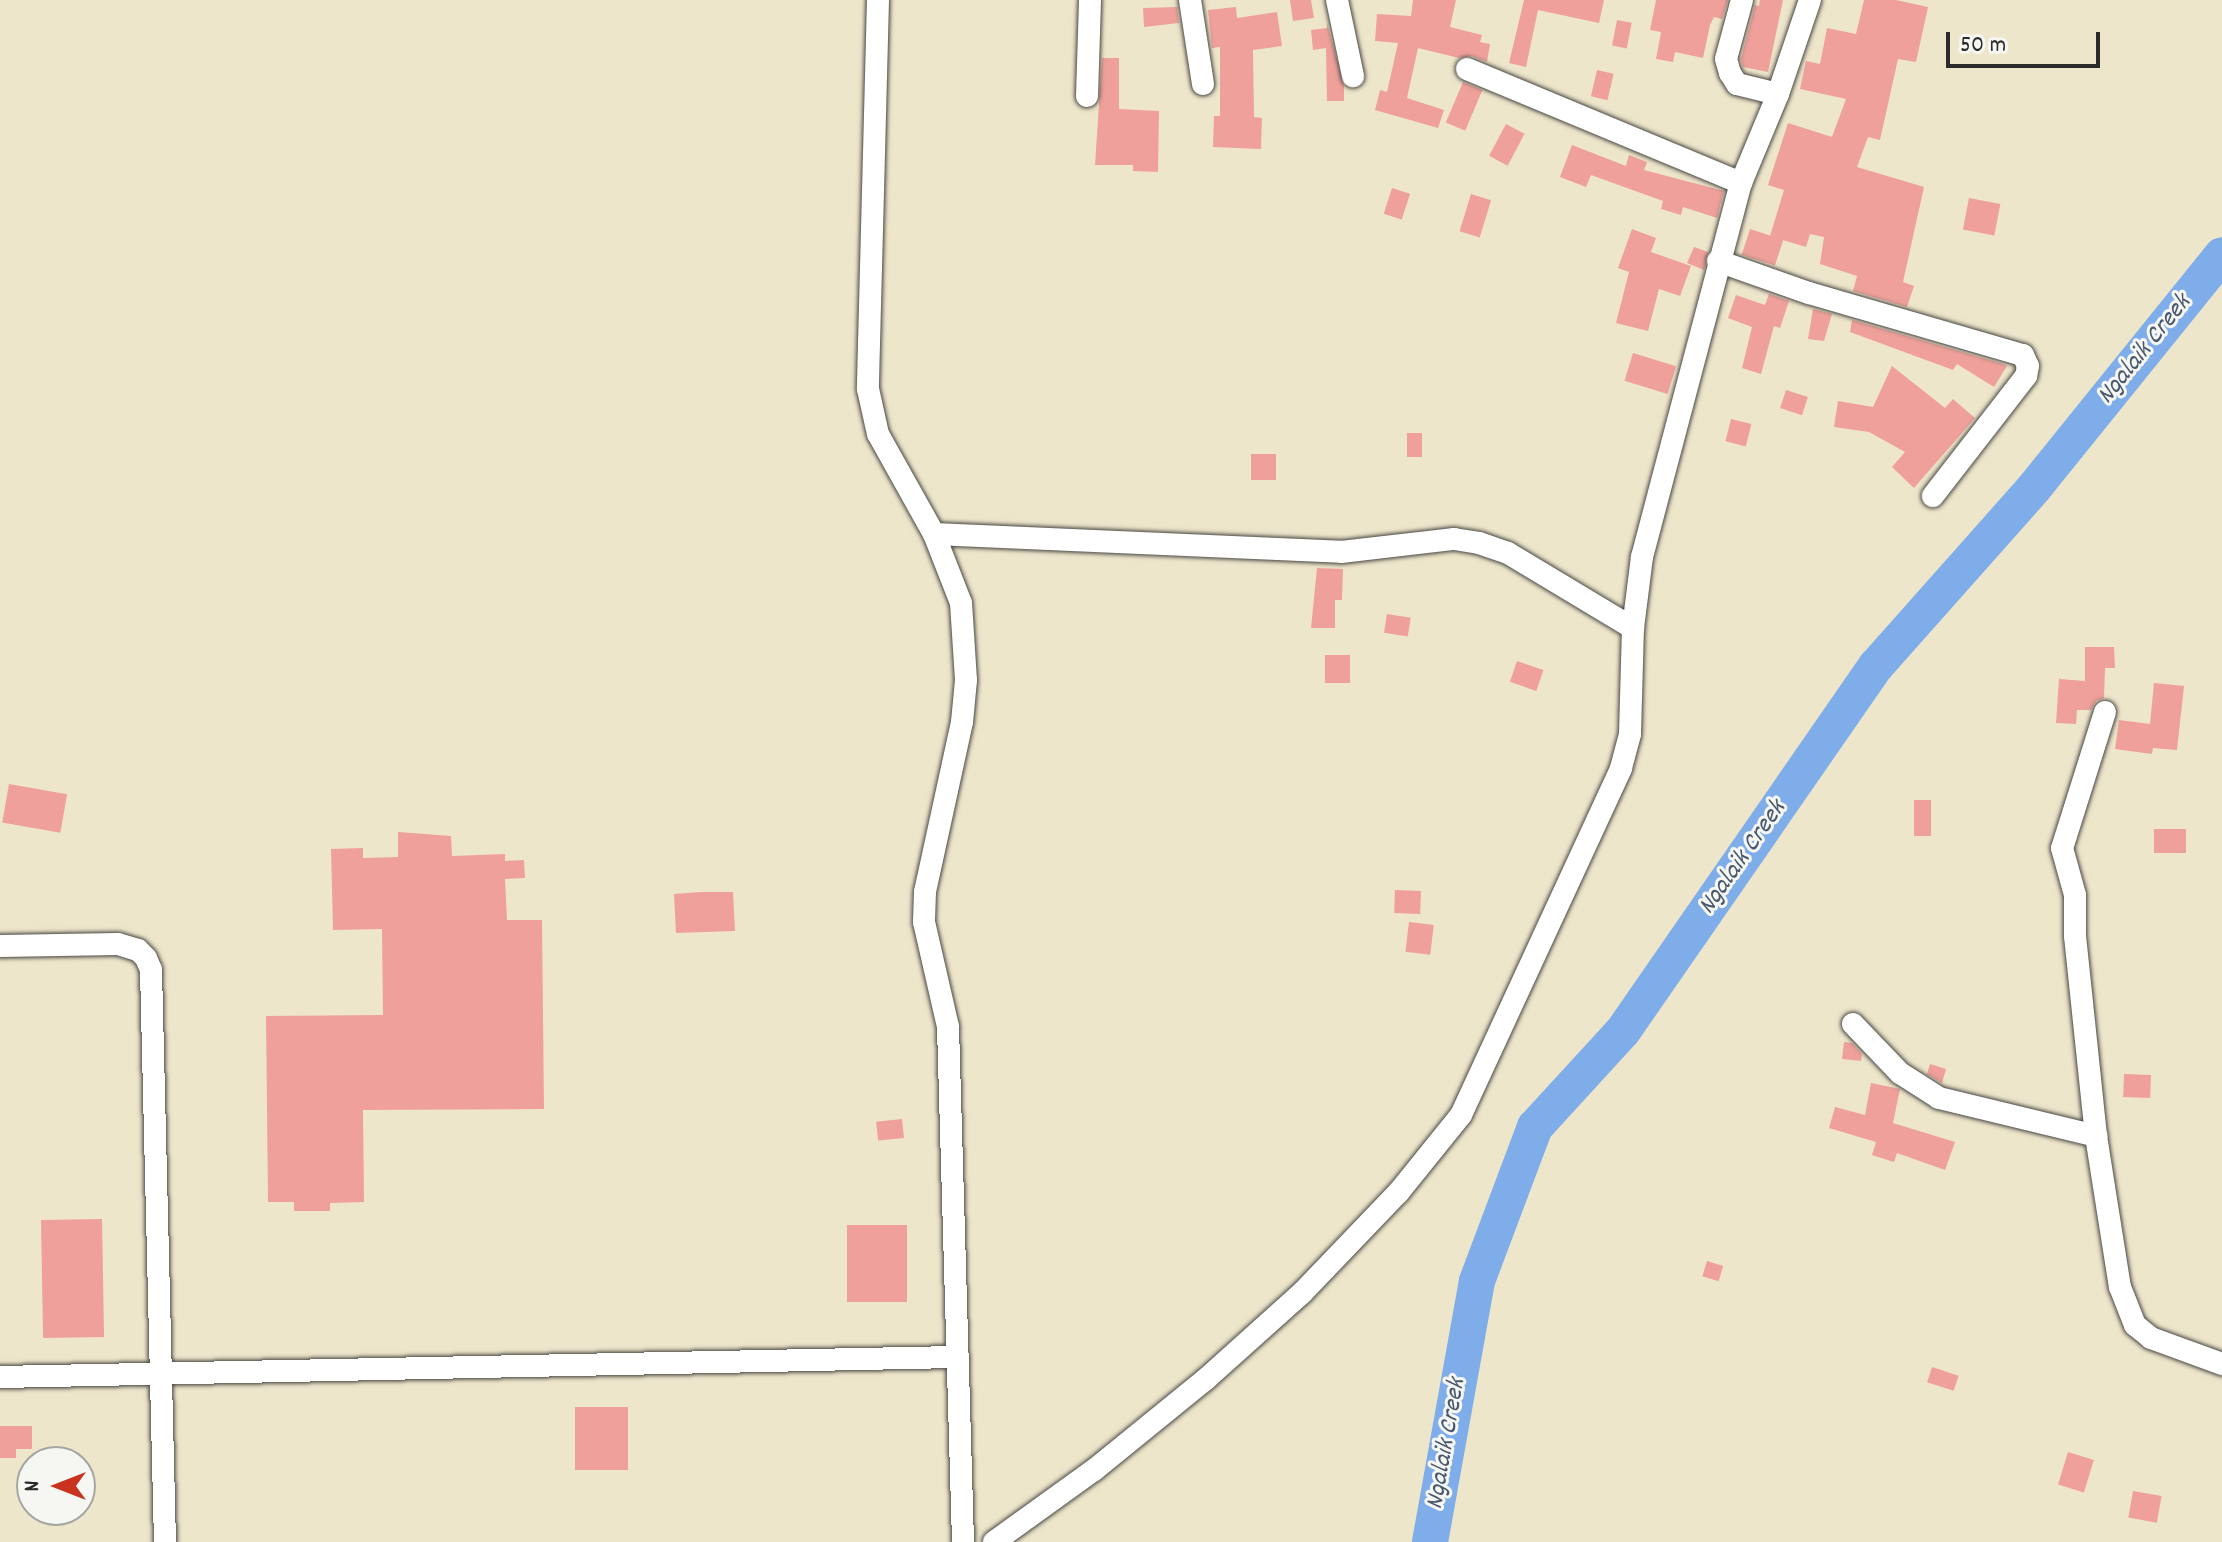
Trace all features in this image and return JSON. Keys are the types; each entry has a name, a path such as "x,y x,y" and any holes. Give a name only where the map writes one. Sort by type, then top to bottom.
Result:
{"street":[{"path":"878,0 868,389 878,434 934,534 961,603 966,680 962,722 925,892 924,922 948,1027 963,1542"},
{"path":"1087,96 1090,0"},
{"path":"1190,0 1203,84"},
{"path":"1337,0 1353,76"},
{"path":"1742,0 1726,59 1730,73 1737,84 1778,94"},
{"path":"994,1542 1094,1470 1206,1379 1302,1293 1398,1193 1461,1115 1621,768 1630,734 1633,628 1642,557 1741,183 1778,94 1810,0"},
{"path":"1467,69 1741,183"},
{"path":"1718,261 1809,293 2023,355 2028,366 2026,376 1933,496"},
{"path":"934,534 1341,552 1454,539 1479,543 1508,553 1633,628"},
{"path":"2105,712 2062,848 2075,895 2075,936 2096,1136 2120,1287 2130,1316 2151,1338 2222,1364"},
{"path":"0,946 118,944 138,950 151,970 165,1542"},
{"path":"1853,1024 1900,1073 1939,1098 2096,1136"},
{"path":"0,1377 958,1357"}],"building":[{"path":"1290,0 1311,0 1314,18 1293,21"},
{"path":"1413,0 1456,0 1450,27 1482,35 1480,42 1490,44 1487,62 1472,56 1459,58 1418,48 1407,98 1444,110 1438,128 1375,110 1380,90 1387,92 1398,43 1375,41 1377,14 1411,16"},
{"path":"1524,0 1604,0 1599,23 1538,10 1526,67 1509,63"},
{"path":"1656,0 1728,0 1722,19 1714,17 1710,25 1703,58 1675,52 1673,62 1656,59 1661,32 1650,30"},
{"path":"1760,0 1783,0 1768,72 1743,67 1741,59 1755,5 1759,6"},
{"path":"1864,0 1896,0 1928,7 1916,62 1898,59 1880,140 1868,137 1857,167 1924,187 1903,282 1914,286 1907,307 1853,291 1857,276 1820,264 1824,237 1810,234 1806,247 1770,236 1784,190 1768,185 1788,123 1832,137 1846,99 1800,89 1806,61 1820,64 1827,28 1856,34"},
{"path":"1177,7 1179,23 1144,27 1143,8"},
{"path":"1236,7 1237,18 1277,12 1282,46 1253,50 1254,117 1262,118 1261,149 1213,147 1214,116 1220,116 1220,47 1212,48 1208,10"},
{"path":"1617,20 1632,23 1627,48 1612,46"},
{"path":"1327,23 1344,86 1344,101 1327,101 1326,48 1313,50 1311,30 1327,28"},
{"path":"1102,58 1119,58 1119,109 1159,111 1158,172 1133,171 1133,165 1095,165"},
{"path":"1597,70 1614,74 1607,100 1591,96"},
{"path":"1463,82 1482,90 1465,131 1446,123"},
{"path":"1506,124 1525,134 1508,166 1489,156"},
{"path":"1572,145 1626,166 1629,155 1647,162 1644,170 1724,191 1717,218 1683,207 1681,215 1661,209 1663,201 1591,175 1586,187 1560,177"},
{"path":"1392,188 1410,194 1402,220 1384,214"},
{"path":"1471,194 1491,200 1480,237 1460,231"},
{"path":"1969,198 2000,204 1994,236 1963,229"},
{"path":"1632,229 1656,238 1651,252 1691,266 1680,296 1659,289 1648,331 1616,323 1629,272 1618,268"},
{"path":"1750,229 1783,240 1775,265 1742,255"},
{"path":"1694,247 1708,252 1704,270 1687,263"},
{"path":"1769,294 1789,301 1780,328 1774,326 1761,374 1742,368 1752,327 1728,318 1736,295 1765,305"},
{"path":"1813,309 1832,314 1824,341 1808,339"},
{"path":"1852,320 2007,366 1994,387 1957,364 1953,370 1850,332"},
{"path":"1633,353 1676,366 1668,394 1625,381"},
{"path":"1892,366 1945,408 1953,399 1975,418 1914,488 1892,467 1905,452 1869,432 1834,427 1838,401 1873,407"},
{"path":"1786,390 1808,397 1802,415 1780,408"},
{"path":"1731,419 1751,424 1746,446 1725,441"},
{"path":"1407,433 1422,433 1422,457 1407,457"},
{"path":"1251,454 1276,454 1276,480 1251,480"},
{"path":"1317,568 1343,569 1342,600 1335,600 1335,628 1311,628"},
{"path":"1387,614 1411,618 1408,637 1384,633"},
{"path":"2085,647 2114,647 2115,668 2105,668 2104,698 2096,701 2091,710 2077,710 2076,724 2056,723 2059,679 2085,681"},
{"path":"1325,655 1350,655 1350,683 1325,683"},
{"path":"1517,661 1543,670 1536,691 1510,682"},
{"path":"2154,683 2184,686 2177,750 2153,748 2152,754 2115,749 2119,720 2150,724"},
{"path":"9,784 67,794 60,833 2,822"},
{"path":"1914,800 1931,800 1931,836 1914,836"},
{"path":"2154,829 2186,829 2186,853 2154,853"},
{"path":"398,832 451,836 452,856 505,854 505,861 524,860 525,878 505,879 507,920 542,920 544,1109 363,1110 364,1202 330,1203 330,1211 294,1211 294,1202 268,1202 266,1016 383,1015 382,929 333,930 331,849 363,848 363,858 398,857"},
{"path":"1395,890 1421,891 1420,914 1394,913"},
{"path":"733,892 735,931 676,933 674,894"},
{"path":"1409,922 1434,925 1430,955 1405,952"},
{"path":"1844,1042 1852,1043 1862,1054 1861,1061 1842,1059"},
{"path":"1930,1064 1946,1069 1942,1083 1927,1074"},
{"path":"2124,1074 2151,1075 2150,1098 2123,1097"},
{"path":"1871,1083 1900,1089 1893,1123 1955,1142 1945,1170 1897,1153 1894,1162 1872,1155 1876,1142 1829,1128 1835,1107 1865,1115"},
{"path":"902,1119 904,1138 878,1141 876,1122"},
{"path":"102,1219 104,1337 43,1338 41,1220"},
{"path":"847,1225 907,1225 907,1302 847,1302"},
{"path":"1707,1261 1723,1266 1719,1281 1702,1276"},
{"path":"1932,1367 1959,1376 1954,1391 1927,1382"},
{"path":"575,1407 628,1407 628,1470 575,1470"},
{"path":"0,1426 32,1426 32,1446 16,1446 16,1458 0,1458"},
{"path":"2068,1452 2094,1460 2084,1492 2058,1485"},
{"path":"2133,1491 2162,1496 2157,1523 2128,1518"}],"waterway":[{"name":"Ngalaik Creek","path":"1430,1542 1477,1281 1535,1127 1623,1031 1876,666 2034,488 2222,255"}]}
